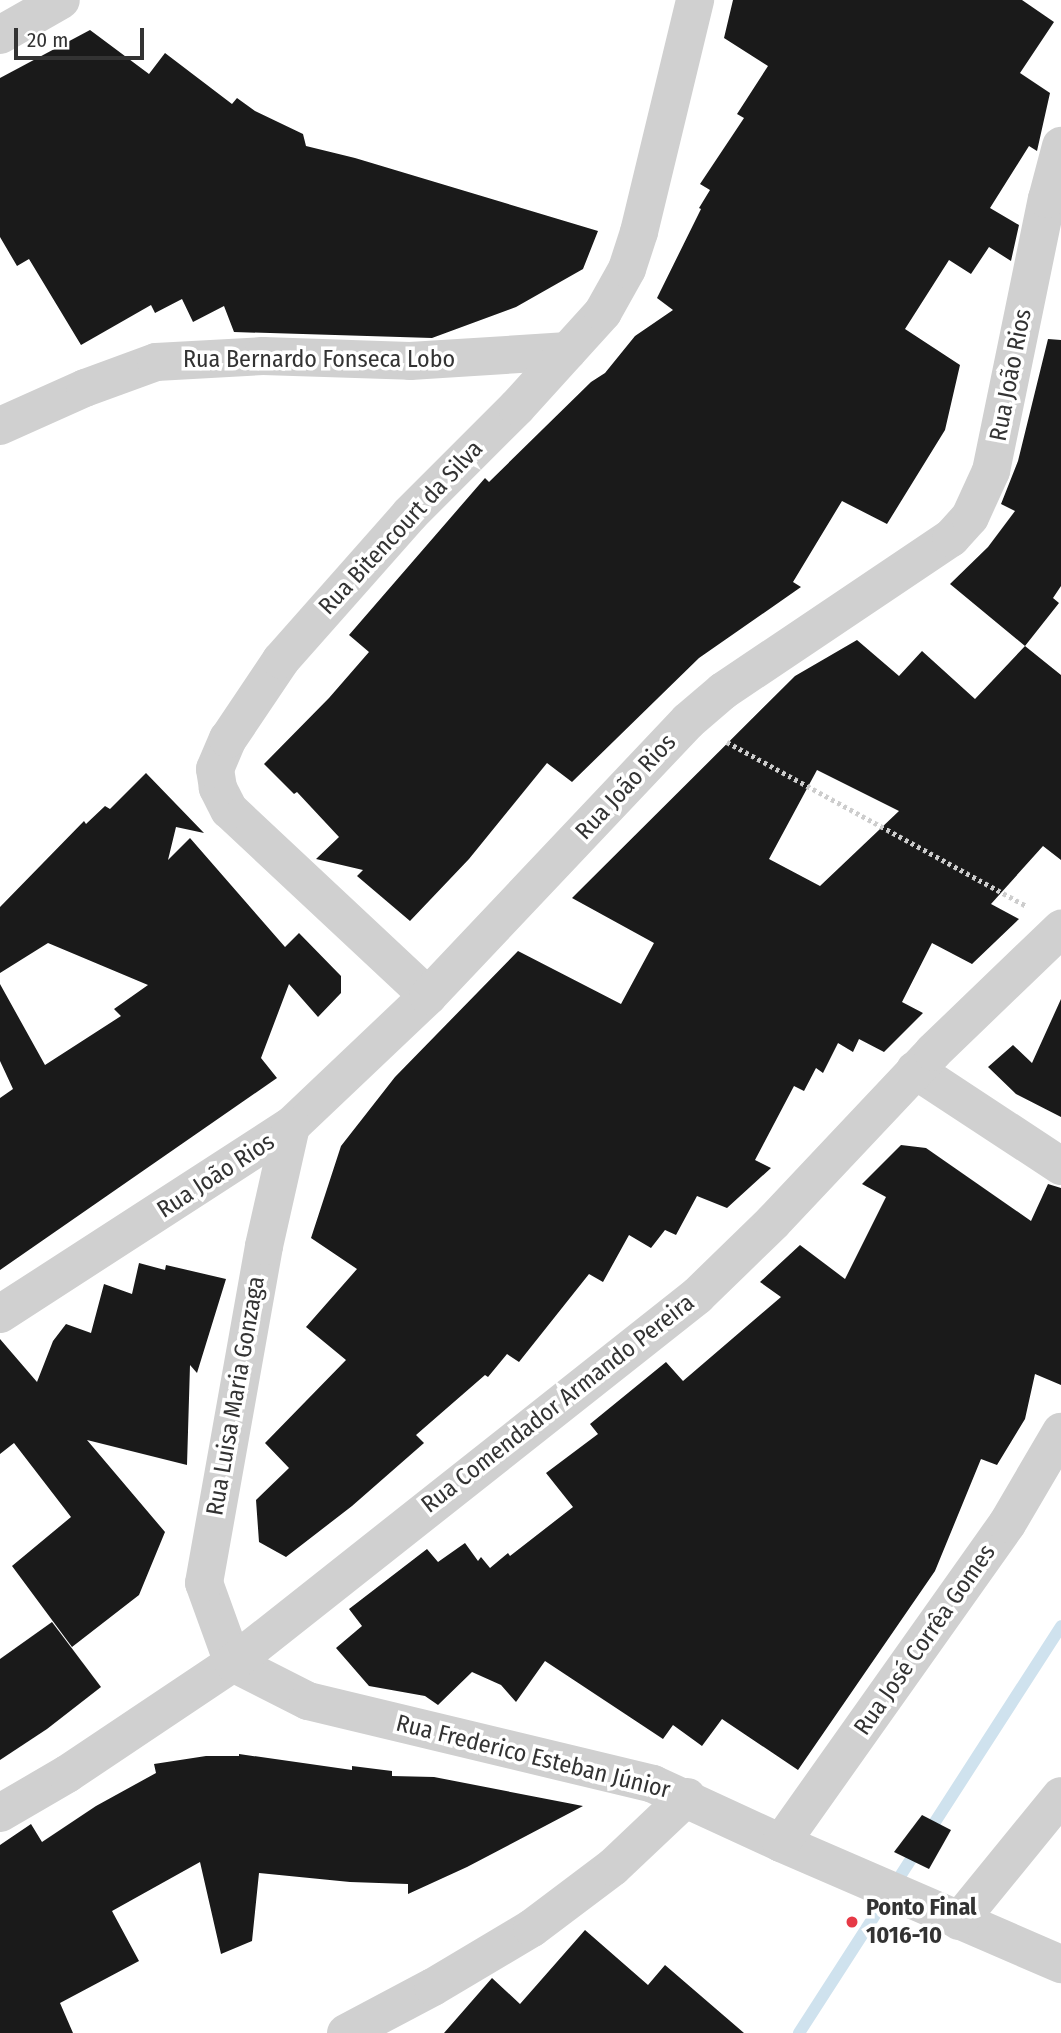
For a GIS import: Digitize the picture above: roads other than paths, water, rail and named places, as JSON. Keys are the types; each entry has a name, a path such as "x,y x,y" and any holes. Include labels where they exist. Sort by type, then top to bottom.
{"street":[{"path":"0,35 61,0"},
{"name":"Rua Bitencourt da Silva","path":"428,996 229,810 218,788 215,769 228,739 281,660 410,514 603,312 632,254 695,0"},
{"name":"Rua João Rios","path":"0,1314 292,1126 428,996 688,721 723,691 951,538 970,517 991,471 1047,199 1061,146"},
{"name":"Rua Bernardo Fonseca Lobo","path":"0,426 85,387 156,362 263,356 410,361 568,351"},
{"name":"Rua Comendador Armando Pereira","path":"0,1813 66,1774 233,1663 697,1296 773,1222 915,1070 1049,920"},
{"path":"915,1070 1061,1166"},
{"name":"Rua Luisa Maria Gonzaga","path":"233,1663 204,1583 261,1259 292,1126"},
{"name":"Rua José Corrêa Gomes","path":"781,1843 1007,1524 1061,1432"},
{"name":"Rua Frederico Esteban Júnior","path":"233,1663 309,1701 653,1784 687,1797 781,1843 1061,1964"},
{"path":"959,1920 1061,1796"},
{"path":"346,2033 433,1987 533,1928 613,1867 687,1797"}],"waterway":[{"path":"799,2033 1061,1626"}],"place":[{"name":"Ponto Final 1016-10","path":"852,1922"}]}
